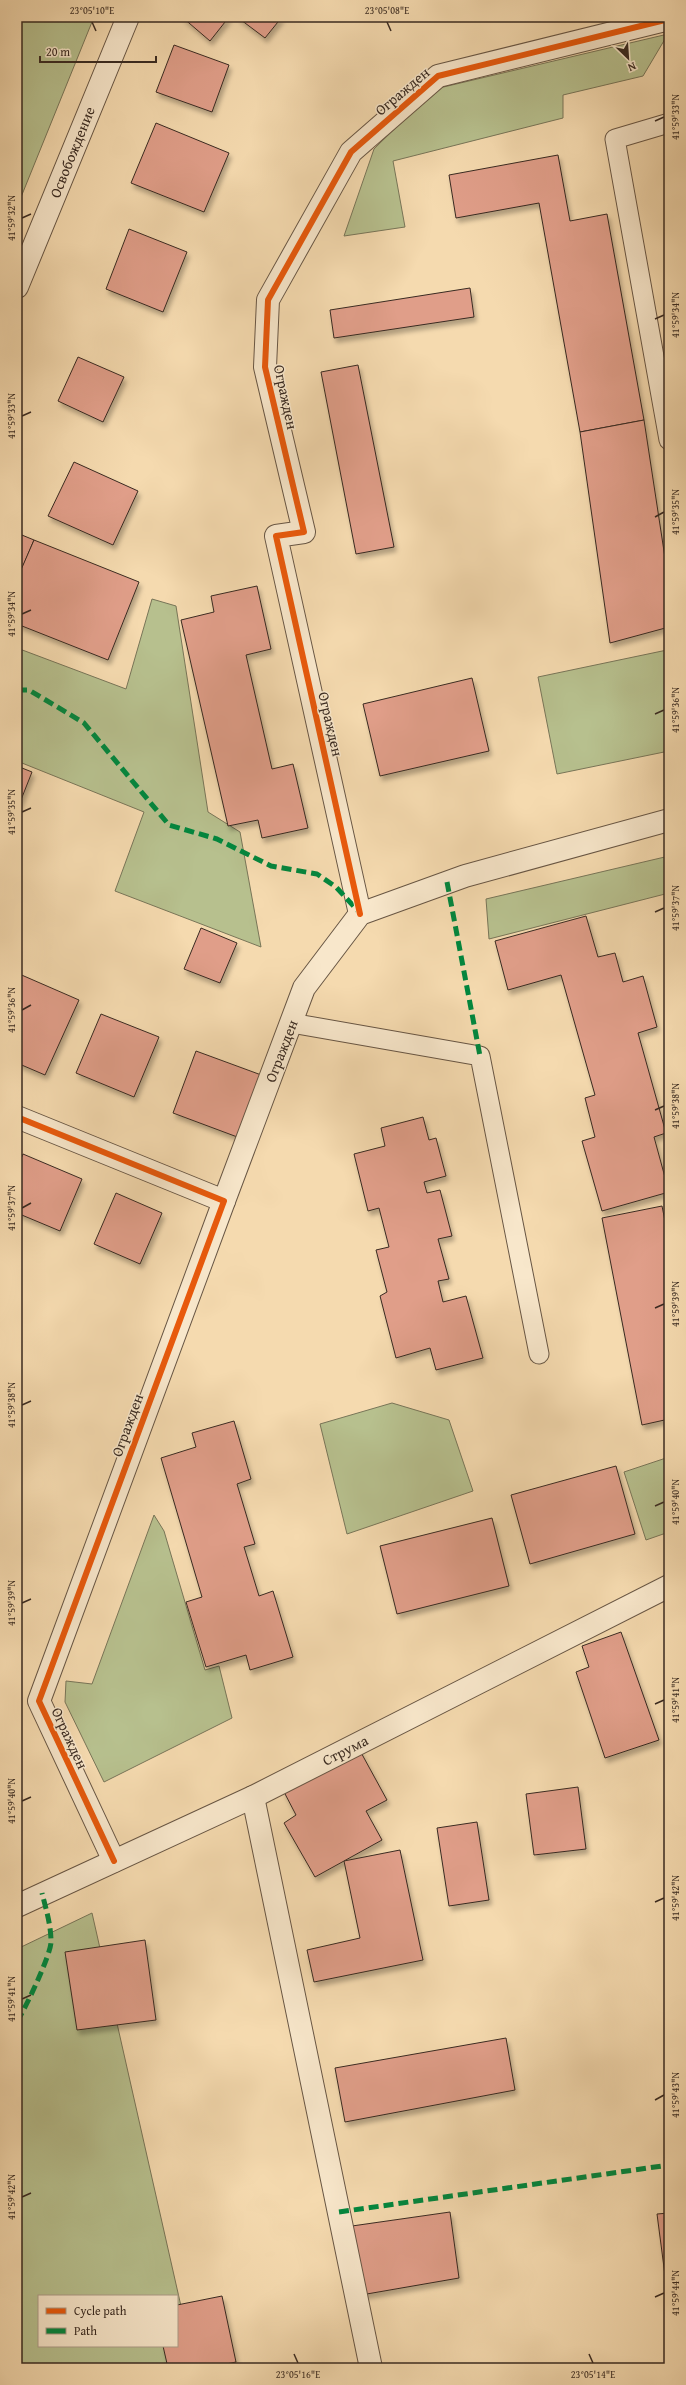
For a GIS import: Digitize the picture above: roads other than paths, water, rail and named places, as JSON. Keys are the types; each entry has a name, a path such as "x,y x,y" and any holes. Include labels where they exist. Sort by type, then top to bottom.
{"street":[{"name":"Освобождение","path":"17,287 128,17"},
{"name":"Огражден","path":"114,1861 38,1701 304,988 360,914 276,536 304,532 265,367 268,300 351,152 438,76 669,19"},
{"path":"360,914 465,876 669,820"},
{"path":"17,1117 224,1201"},
{"name":"Струма","path":"17,1906 252,1797 669,1586"},
{"path":"252,1797 371,2368"}],"lane":[{"path":"669,123 615,139 669,440"},
{"path":"291,1023 480,1056 539,1354"}]}
